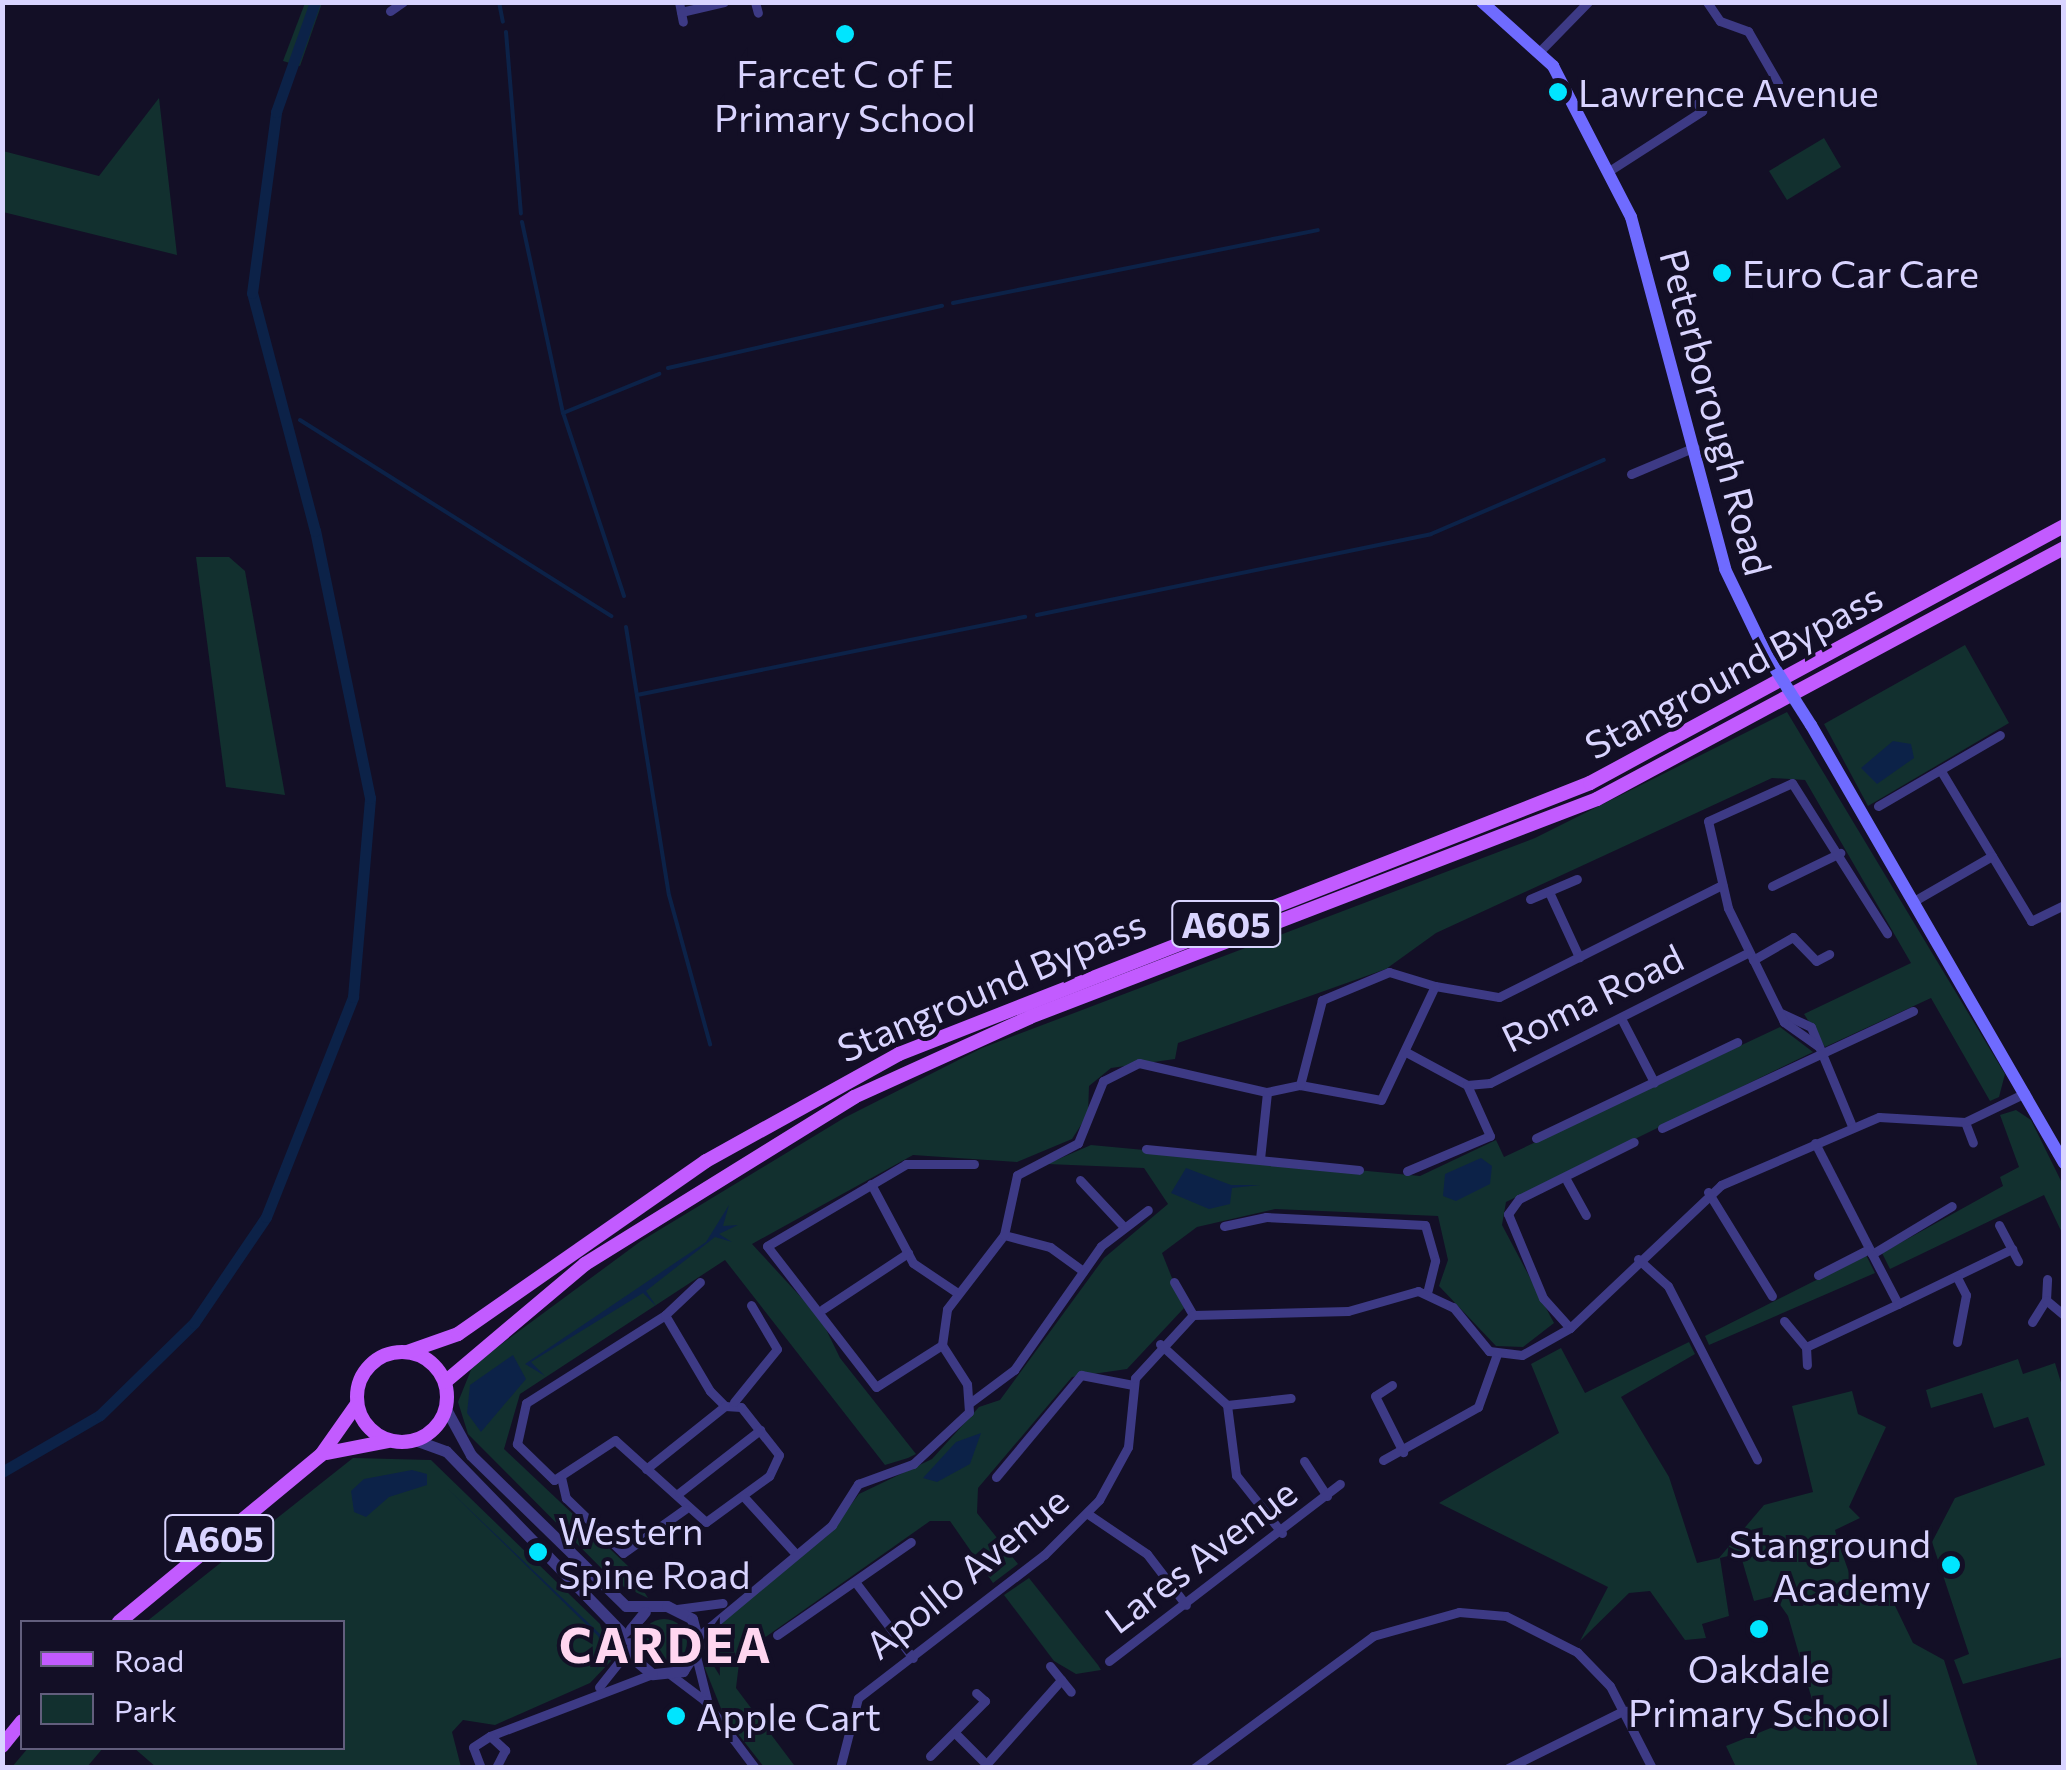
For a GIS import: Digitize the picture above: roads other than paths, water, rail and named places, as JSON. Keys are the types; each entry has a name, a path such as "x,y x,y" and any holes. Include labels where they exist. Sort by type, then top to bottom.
{"main road":[{"name":"Peterborough Road","path":"1482,2 1542,50 1609,171 1651,274 1726,569 1767,656 1811,724 2064,1163"},
{"name":"Stanground Bypass","path":"407,1352 458,1334 706,1161 898,1054 1590,782 2064,526"},
{"name":"Stanground Bypass","path":"445,1382 585,1264 854,1096 1030,1017 1597,799 2064,548"},
{"path":"407,1352 431,1362 445,1382 446,1409 415,1440 392,1441 369,1428 358,1404 370,1366 407,1352"},
{"name":"A605","path":"121,1620 322,1455 358,1404"},
{"name":"A605","path":"322,1455 392,1441"},
{"path":"2,1746 20,1724"}],"street":[{"path":"390,11 403,2"},
{"path":"681,12 724,2"},
{"path":"1542,50 1588,2"},
{"path":"1707,2 1720,21 1748,31 1778,83"},
{"path":"1609,171 1702,111 1696,102"},
{"path":"1632,474 1695,447"},
{"path":"1878,806 2000,734"},
{"path":"1941,771 2031,921 2064,904"},
{"path":"1852,1126 1819,1050 1780,1013 1751,956 1722,884 1708,821 1777,783 1802,790 1886,933"},
{"path":"1772,886 1840,853"},
{"path":"1914,901 1992,856"},
{"path":"1530,899 1577,880"},
{"path":"1300,1085 1322,1000 1390,972 1435,986 1499,997 1722,884"},
{"path":"1550,892 1579,957"},
{"name":"Roma Road","path":"1406,1052 1468,1085 1622,1022 1630,1009 1794,937 1816,961 1829,954"},
{"path":"971,1402 942,1346 956,1292 1004,1235 1017,1175 1078,1143 1103,1081 1139,1064 1267,1092 1300,1085 1381,1100 1435,986"},
{"path":"1662,1128 1734,1100 1819,1050 1912,1010"},
{"path":"1622,1022 1654,1082"},
{"path":"1536,1138 1737,1042"},
{"path":"1407,1170 1490,1136 1468,1085"},
{"path":"1260,1159 1267,1092"},
{"path":"1174,1282 1193,1315 1348,1311 1426,1293 1454,1307 1497,1354 1522,1354 1570,1328 1708,1192 1852,1126 1905,1115 1965,1122 2024,1093"},
{"path":"1965,1122 1973,1143"},
{"path":"1570,1328 1543,1298 1508,1214 1543,1185 1567,1181 1634,1142"},
{"path":"1815,1143 1898,1304"},
{"path":"1146,1149 1359,1170"},
{"path":"823,1309 807,1304 767,1246 892,1172 924,1161 974,1164"},
{"path":"1080,1180 1123,1226"},
{"path":"1567,1181 1586,1215"},
{"path":"870,1184 908,1253 926,1277 956,1292"},
{"path":"1708,1192 1728,1232 1772,1296"},
{"path":"1818,1275 1870,1252 1952,1206"},
{"path":"714,1711 696,1656 699,1636 735,1599 832,1525 858,1484 927,1454 971,1402 1014,1370 1082,1271 1123,1226 1148,1210"},
{"path":"1224,1226 1425,1224 1435,1261 1426,1293"},
{"path":"1999,1225 2018,1261"},
{"path":"1004,1235 1050,1247 1082,1271"},
{"path":"1806,1347 2012,1249"},
{"path":"823,1309 908,1253"},
{"path":"1638,1259 1668,1286 1757,1459"},
{"path":"1957,1342 1966,1295 1958,1278"},
{"path":"2032,1322 2046,1300 2047,1280"},
{"path":"665,1315 729,1404 760,1430 778,1466 744,1497 706,1522 685,1510 679,1494 615,1440 560,1477 546,1477 521,1453 526,1403 665,1315 700,1282"},
{"path":"2046,1300 2064,1315"},
{"path":"646,1468 729,1404 777,1349 751,1305"},
{"path":"823,1309 827,1328 876,1388 942,1346"},
{"name":"Apollo Avenue","path":"840,1768 858,1698 913,1658 1088,1514 1123,1462 1133,1384 1160,1344 1193,1315"},
{"path":"1784,1321 1806,1347 1807,1365"},
{"path":"1160,1344 1227,1405 1236,1475 1282,1533"},
{"path":"1383,1460 1478,1407 1497,1354"},
{"path":"996,1477 1032,1440 1081,1374 1133,1384"},
{"path":"1392,1385 1374,1396 1403,1452"},
{"path":"1227,1405 1291,1398"},
{"path":"446,1409 471,1455 618,1598 646,1612 735,1599"},
{"path":"679,1494 760,1430"},
{"path":"415,1440 446,1451 630,1644 652,1674"},
{"path":"1032,1440 1040,1449"},
{"name":"Lares Avenue","path":"1304,1461 1327,1496"},
{"path":"560,1477 566,1498 624,1553 685,1510"},
{"name":"Lares Avenue","path":"1109,1661 1282,1533 1340,1484"},
{"path":"744,1497 794,1552"},
{"path":"1088,1514 1147,1554 1186,1605"},
{"path":"777,1635 896,1559 910,1542"},
{"path":"856,1583 913,1658"},
{"path":"678,1608 699,1636"},
{"path":"584,1696 609,1680 646,1612"},
{"path":"1194,1768 1373,1636 1433,1613 1506,1616 1545,1631 1591,1664 1625,1710 1652,1768"},
{"path":"801,1621 809,1633"},
{"path":"671,1676 696,1656"},
{"path":"1050,1666 1072,1692"},
{"path":"481,1768 470,1762 476,1742 584,1696 652,1674 671,1676 714,1711 756,1768"},
{"path":"955,1732 985,1766 1061,1680"},
{"path":"930,1756 985,1701 976,1692"},
{"path":"1508,1768 1625,1710"},
{"path":"496,1768 505,1750 530,1720"},
{"path":"490,1736 505,1750"}],"water":[{"path":"1893,741 1911,744 1914,758 1877,784 1861,768"},
{"path":"1481,1158 1492,1166 1490,1184 1456,1201 1443,1196 1445,1174"},
{"path":"1186,1168 1231,1185 1260,1185 1232,1188 1230,1204 1209,1209 1171,1193"},
{"path":"729,1205 723,1226 738,1225 719,1234 732,1242 715,1237 646,1291 656,1306 643,1293 531,1362 545,1376 525,1364 706,1242"},
{"path":"513,1355 526,1379 481,1432 467,1413 470,1385"},
{"path":"981,1433 970,1464 937,1482 923,1478 956,1442"},
{"path":"412,1470 427,1474 427,1485 389,1497 366,1517 354,1512 351,1491 364,1479"},
{"path":"447,1488 600,1634 607,1656 595,1672 605,1655 598,1636"}],"waterway":[{"path":"2,1472 100,1415 194,1323 266,1217 353,997 370,798 315,531 252,293 276,112 315,2"},
{"path":"499,2 503,22"},
{"path":"506,32 521,213"},
{"path":"522,222 563,413"},
{"path":"953,303 1318,230"},
{"path":"668,368 942,306"},
{"path":"624,596 563,413 659,374"},
{"path":"300,420 611,616"},
{"path":"1037,615 1431,534 1604,460"},
{"path":"637,695 1025,617"},
{"path":"626,627 669,895 710,1044"}],"place":[{"name":"Farcet C of E Primary School","path":"845,34"},
{"name":"Lawrence Avenue","path":"1558,92"},
{"name":"Euro Car Care","path":"1722,273"},
{"name":"Western Spine Road","path":"538,1552"},
{"name":"Stanground Academy","path":"1951,1565"},
{"name":"Oakdale Primary School","path":"1759,1629"},
{"name":"Apple Cart","path":"676,1716"}],"district":[{"name":"CARDEA","path":"666,1644"}]}
